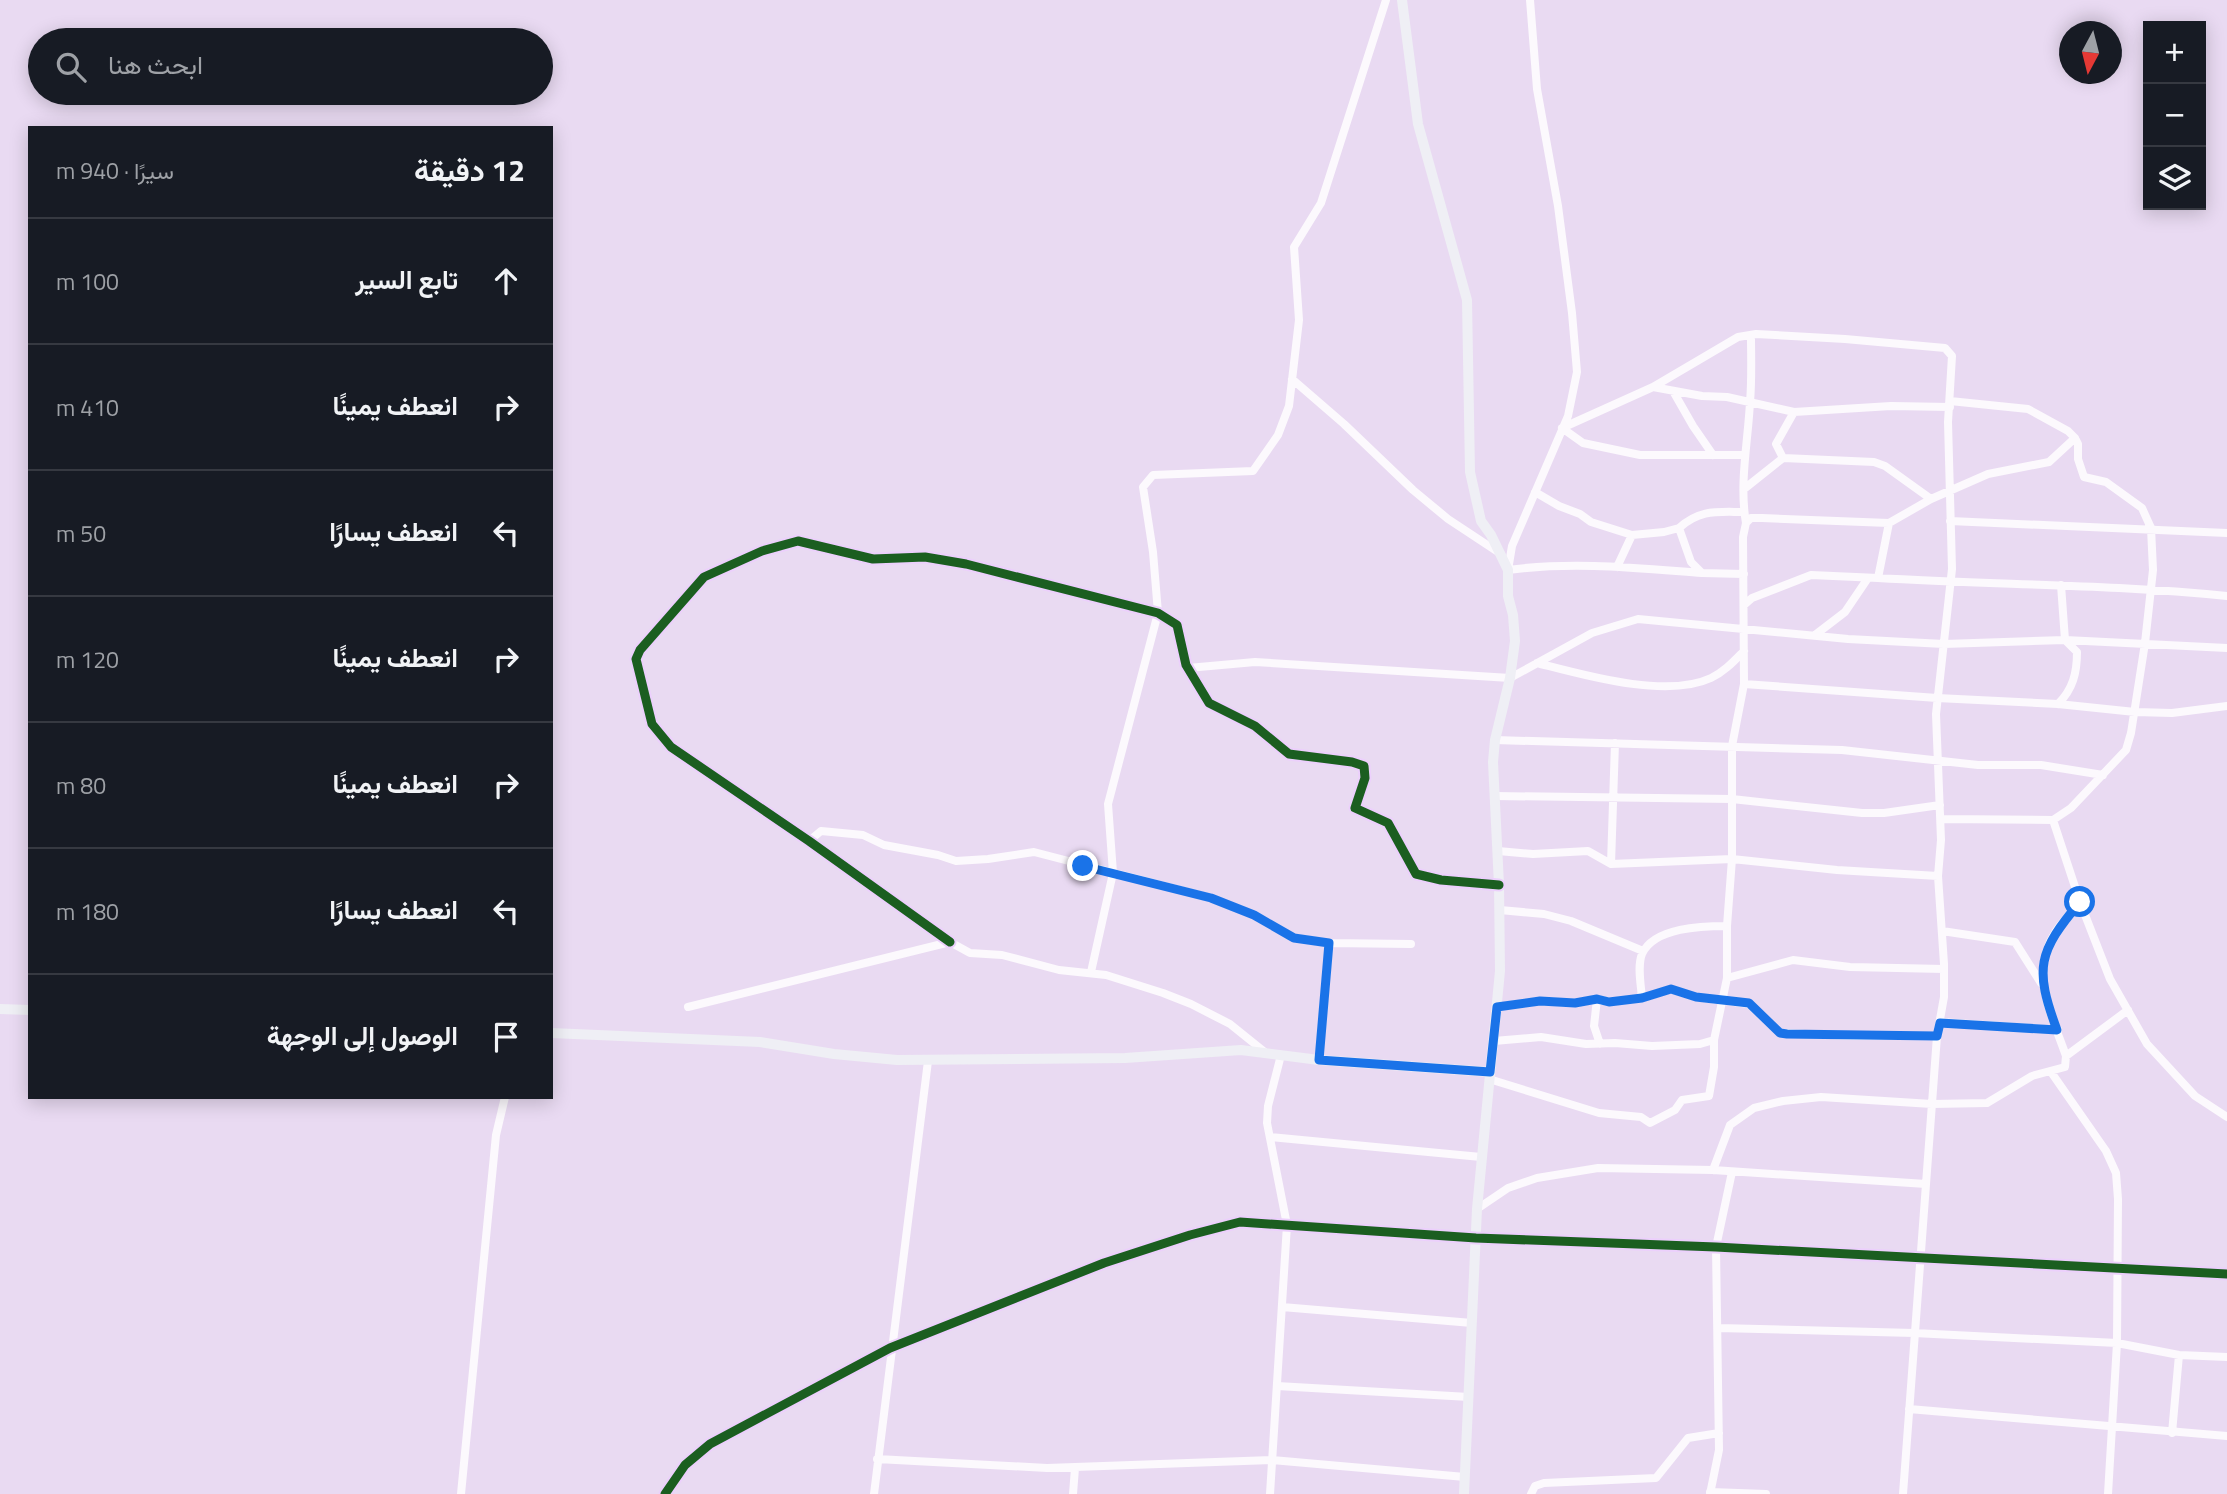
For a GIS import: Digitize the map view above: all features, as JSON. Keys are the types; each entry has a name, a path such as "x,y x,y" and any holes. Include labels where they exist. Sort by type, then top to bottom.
{"main road":[{"path":"1402,0 1418,124 1467,300 1469,472 1481,521 1508,570 1508,596 1515,641 1510,678 1495,740 1494,796 1498,851 1500,971 1477,1209 1464,1494"},
{"path":"0,1010 28,1010"},
{"path":"553,1032 760,1042 834,1054 928,1061 1125,1058 1241,1050 1490,1076"}],"street":[{"path":"1091,972 1113,873 1108,804 1158,613 1153,552 1143,487 1153,475 1253,471 1278,435 1289,406 1299,320 1294,247 1321,203 1386,0"},
{"path":"1530,0 1538,89 1558,206 1577,372 1573,397 1512,546 1508,570 1543,565 1744,574"},
{"path":"1562,428 1653,387 1738,337 1751,335 1844,339 1945,348 1952,356 1948,491 1953,557 1936,714 1941,819 1941,859 1938,876 1944,997 1937,1036 1903,1494"},
{"path":"1490,1076 1600,1113 1641,1117 1650,1123 1675,1110 1682,1100 1709,1096 1714,1068 1714,1040 1727,978 1727,926 1732,859 1732,746 1744,684 1743,537 1746,523 1744,489 1751,335"},
{"path":"1292,379 1413,490 1456,525 1502,555"},
{"path":"1653,387 1727,397 1794,412 1891,405 1950,404 2028,408 2068,431 2075,438 2084,477 2106,482 2142,508 2151,528 2153,570 2146,643 2126,750 2071,808 2053,820 1941,819"},
{"path":"1674,391 1713,455"},
{"path":"1783,458 1776,444 1794,412"},
{"path":"1562,428 1583,443 1640,455 1745,455"},
{"path":"1746,523 1751,518 1889,523 1931,499 1988,474 2049,462 2075,438"},
{"path":"1744,489 1783,458 1874,462 1885,466 1931,499"},
{"path":"1535,492 1591,522 1632,535 1679,528 1691,517 1708,512 1744,512"},
{"path":"1950,521 2227,533"},
{"path":"1815,635 1845,612 1873,578 1889,523"},
{"path":"1679,528 1691,562 1702,573"},
{"path":"1617,567 1632,535"},
{"path":"1266,1053 1230,1024 1191,1004 1127,981 1091,972 1059,970 1002,955 970,953 950,942 671,747 652,724 636,659 640,650 704,577 762,551 798,541 873,559 925,557 966,564 1158,613 1177,625 1188,668 1209,703 1255,726 1289,754 1364,766 1365,778 1355,808 1388,822 1416,874 1441,880 1499,885"},
{"path":"1744,605 1752,598 1811,575 2151,588 2227,596"},
{"path":"2058,704 2069,693 2077,669 2077,652 2065,640 2061,585"},
{"path":"1188,668 1255,662 1510,678 1592,633 1638,619 1944,644 2065,640 2227,648"},
{"path":"1537,663 1608,680 1680,686 1709,679 1720,673 1744,651"},
{"path":"1744,684 2058,704 2135,712 2172,713 2227,706"},
{"path":"1495,740 1842,750 1979,765 2020,764 2103,775"},
{"path":"1611,864 1615,743"},
{"path":"1494,796 1732,799 1862,813 1884,813 1940,805"},
{"path":"2053,820 2080,902 2110,978 2147,1044 2195,1097 2227,1117"},
{"path":"809,841 821,831 863,835 884,845 956,861 1034,852 1211,898 1254,915 1294,938 1329,943 1411,944"},
{"path":"1498,851 1533,854 1588,851 1611,864 1732,859 1837,870 1938,876"},
{"path":"2043,986 2044,960 2049,944 2080,902"},
{"path":"1500,910 1544,914 1571,921 1643,951"},
{"path":"1642,998 1640,962 1643,951 1668,933 1727,926"},
{"path":"1713,1170 1730,1125 1754,1108 1783,1101 1821,1097 1932,1104 1987,1103 2032,1076 2065,1067 2066,1056 2043,986 2015,942 1942,931"},
{"path":"688,1007 950,942"},
{"path":"1319,1060 1329,943"},
{"path":"1727,978 1793,960 1850,967 1944,969"},
{"path":"1497,1007 1540,1001 1575,1003 1597,999 1609,1002 1642,998 1671,989 1696,997 1749,1003 1780,1033 1937,1036"},
{"path":"1597,999 1594,1026 1600,1044"},
{"path":"2066,1056 2128,1010"},
{"path":"1940,1023 2057,1030"},
{"path":"1494,1041 1541,1037 1600,1044 1651,1046 1700,1044 1714,1040"},
{"path":"1270,1494 1287,1225 1267,1123 1268,1105 1281,1055"},
{"path":"873,1494 928,1061"},
{"path":"2051,1072 2106,1151 2116,1173 2117,1343 2108,1494"},
{"path":"461,1494 496,1135 505,1099"},
{"path":"1270,1137 1481,1157"},
{"path":"1477,1209 1508,1188 1562,1173 1598,1168 1713,1170 1926,1184"},
{"path":"1732,1171 1717,1247 1719,1433 1717,1465 1710,1493 1766,1494"},
{"path":"665,1494 685,1465 710,1444 890,1348 1104,1263 1240,1222 1476,1238 1717,1247 2227,1274"},
{"path":"1282,1307 1472,1323"},
{"path":"1718,1328 1914,1332 2117,1343 2179,1355 2227,1357"},
{"path":"2172,1433 2179,1355"},
{"path":"1277,1385 1469,1397"},
{"path":"1909,1409 2227,1436"},
{"path":"1531,1494 1535,1486 1544,1483 1656,1478 1688,1438 1719,1433"},
{"path":"877,1459 1047,1468 1272,1460 1465,1477"},
{"path":"1073,1494 1075,1468"}],"cycle path":[{"path":"950,942 671,747 652,724 636,659 640,650 704,577 762,551 798,541 873,559 925,557 966,564 1158,613 1177,625 1186,665 1209,703 1255,726 1289,754 1364,766 1365,778 1355,808 1388,823 1416,874 1441,880 1499,885"},
{"path":"665,1494 685,1465 710,1444 890,1348 1104,1263 1240,1222 1476,1238 1716,1247 2227,1274"}],"route":[{"path":"1083,866 1211,898 1236,906 1294,938 1329,943 1319,1060 1490,1072 1497,1007 1540,1001 1575,1003 1597,999 1609,1002 1642,998 1671,989 1696,997 1749,1003 1780,1033 1787,1034 1937,1036 1940,1023 2057,1030 2045,998 2042,975 2044,960 2056,931 2080,902"}]}
